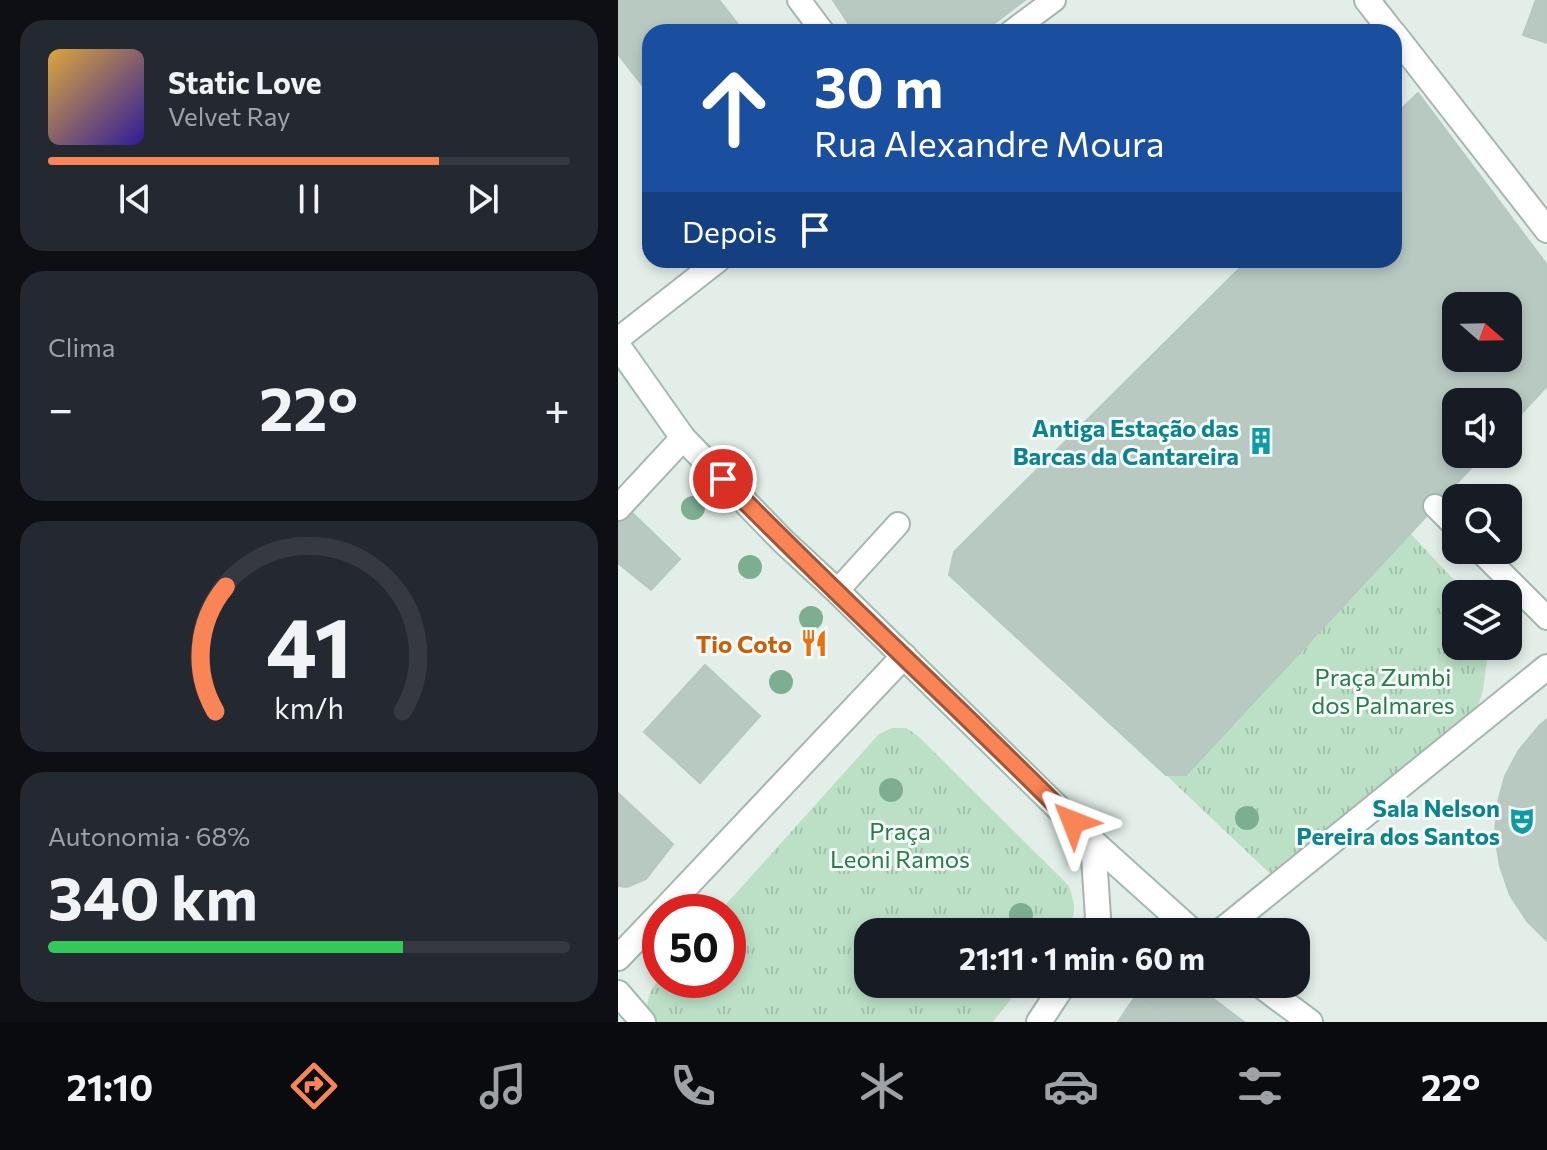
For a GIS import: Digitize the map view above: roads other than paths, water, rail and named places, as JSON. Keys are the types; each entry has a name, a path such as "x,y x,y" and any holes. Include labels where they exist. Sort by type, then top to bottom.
{"street":[{"path":"1367,0 1386,24"},
{"path":"1402,45 1547,230"},
{"path":"618,346 683,438 783,541 1093,842 1177,918"},
{"path":"618,508 683,438"},
{"path":"679,894 904,656"},
{"path":"1237,918 1547,667"},
{"path":"1093,842 1098,918"},
{"path":"618,958 642,933"},
{"path":"618,993 643,1022"},
{"path":"1039,1022 1055,998"},
{"path":"1278,998 1310,1022"}],"lane":[{"path":"799,0 817,24"},
{"path":"1022,24 1054,0"},
{"path":"618,339 709,268"},
{"path":"1435,506 1442,513"},
{"path":"837,591 898,524"},
{"path":"1493,564 1547,618"}],"place":[{"name":"Antiga Estação das Barcas da Cantareira","path":"1261,441"},
{"name":"Tio Coto","path":"814,643"},
{"name":"Sala Nelson Pereira dos Santos","path":"1522,821"}],"park label":[{"name":"Praça Zumbi dos Palmares","path":"1383,690"},
{"name":"Praça Leoni Ramos","path":"900,844"}]}
